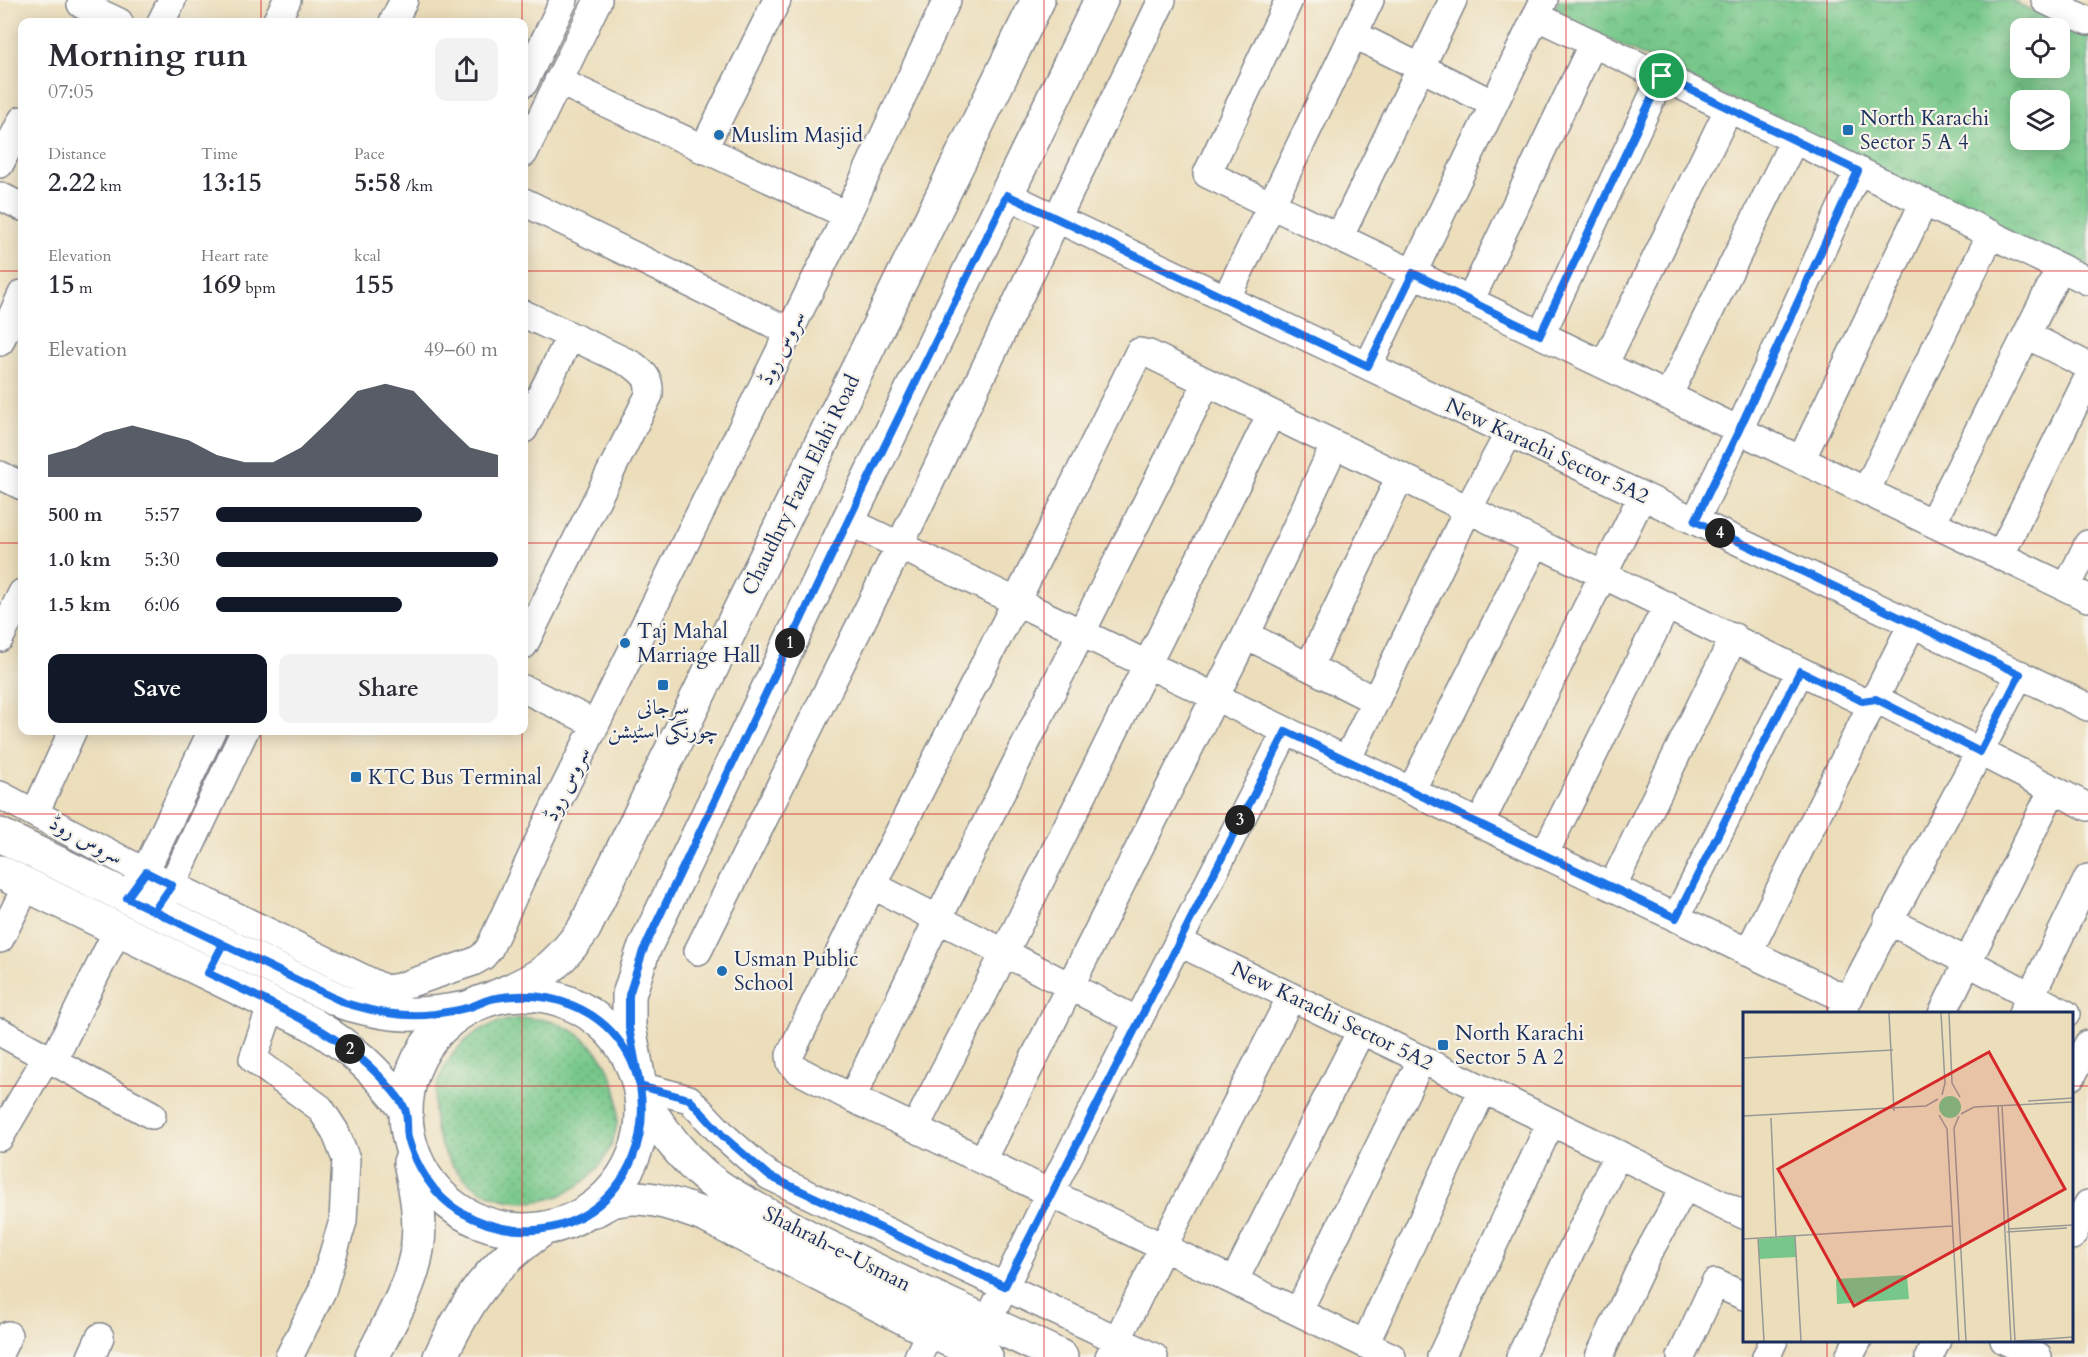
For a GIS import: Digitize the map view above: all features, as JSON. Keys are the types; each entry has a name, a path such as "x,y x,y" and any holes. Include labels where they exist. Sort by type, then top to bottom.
{"main road":[{"name":"Chaudhry Fazal Elahi Road","path":"480,1003 544,974 566,954 584,929 1038,0"},
{"path":"14,879 272,1004 341,1042 368,1063 407,1123 418,1165 435,1190 457,1210 483,1224 513,1230 542,1230 584,1215 610,1194 630,1167 641,1135 641,1094 629,1028 629,995 643,951 848,521 1101,0"},
{"path":"0,835 151,898 223,944 345,1003 403,1016 433,1014 525,994 556,998 585,1011 610,1031 629,1057 641,1094"},
{"path":"208,973 223,944"},
{"path":"372,1357 408,1280 417,1250 419,1218 410,1162 407,1123 410,1078 423,1050 442,1026 480,1003"},
{"name":"Shahrah-e-Usman","path":"641,1094 661,1129 711,1181 742,1201 814,1240 986,1357"},
{"name":"Shahrah-e-Usman","path":"584,1215 616,1200 644,1199 677,1205 706,1216 950,1332 1061,1357"},
{"path":"440,1357 465,1308 480,1286 501,1262 542,1230"}],"street":[{"path":"163,18 172,0"},
{"path":"278,18 286,0"},
{"path":"395,18 404,0"},
{"path":"528,75 564,0"},
{"path":"528,145 598,0"},
{"path":"703,150 777,0"},
{"name":"سروس روڈ","path":"151,898 385,989 399,987 482,957 489,949 596,724 847,215 947,0"},
{"path":"698,951 899,547 1162,0"},
{"path":"1288,0 1207,174 2077,593 2088,544"},
{"path":"1226,299 1370,0"},
{"path":"1339,238 1453,0"},
{"path":"2045,0 2088,21"},
{"path":"1368,366 1540,8 1593,43 2088,281"},
{"path":"79,9 107,18"},
{"path":"1353,34 1494,104"},
{"path":"1470,301 1593,43"},
{"path":"1540,335 1662,76"},
{"path":"558,81 847,215"},
{"path":"1604,365 1729,108"},
{"path":"0,164 18,128"},
{"path":"1668,396 1794,140"},
{"path":"1695,521 1858,171"},
{"name":"New Karachi Sector 5A2","path":"1007,195 2088,707"},
{"path":"0,196 18,205"},
{"path":"1801,460 1924,202"},
{"path":"528,204 790,332"},
{"path":"1866,491 1990,234"},
{"path":"1932,523 2060,268"},
{"path":"0,342 18,303"},
{"path":"528,316 633,365 650,382 649,395 528,637"},
{"path":"2027,335 2088,366"},
{"path":"528,421 570,337"},
{"path":"1392,1357 852,1098 796,1069 790,1063 790,1055 872,885 1016,602 1139,352 1149,354 1862,701 1876,699 2088,807"},
{"path":"2000,556 2088,378"},
{"path":"852,1098 938,919 1207,382"},
{"path":"915,1128 1005,952 1271,414"},
{"path":"1347,760 1468,509 1509,433"},
{"path":"983,1160 1246,635 1334,446"},
{"path":"0,475 18,484"},
{"path":"1309,667 1400,477"},
{"path":"1480,824 1642,496"},
{"path":"848,521 1748,953 1845,1007 1888,920 2020,674"},
{"path":"1411,791 1536,543"},
{"path":"0,638 18,601"},
{"path":"1544,855 1667,605"},
{"path":"1748,953 1912,624"},
{"path":"1246,635 1376,701"},
{"path":"1612,887 1734,637"},
{"path":"1676,918 1800,671"},
{"path":"528,691 596,724"},
{"path":"950,1332 1005,1286 1050,1193 1286,731"},
{"path":"35,813 71,735"},
{"path":"151,898 146,872 210,735"},
{"path":"151,898 241,735"},
{"path":"1943,1012 2053,789"},
{"name":"سروس روڈ","path":"0,795 146,872"},
{"path":"2026,1004 2088,878"},
{"path":"0,939 14,879"},
{"path":"872,885 1138,1022"},
{"path":"1888,920 1969,962 2026,1004 2058,1012"},
{"path":"0,1137 49,1059 118,929"},
{"name":"New Karachi Sector 5A2","path":"1178,942 1685,1186 1743,1211"},
{"path":"1113,1348 1291,996"},
{"path":"272,1004 253,1059 320,1108 335,1131 346,1159 343,1221 322,1291 289,1357"},
{"path":"2073,1017 2088,1025"},
{"path":"1234,1281 1361,1030"},
{"path":"0,1032 152,1115"},
{"path":"2073,1074 2088,1044"},
{"path":"1298,1312 1422,1059"},
{"path":"1365,1344 1484,1089"},
{"path":"641,1094 689,1099 724,1137 769,1176 1005,1286 1113,1348 1154,1357"},
{"path":"1442,1357 1551,1122"},
{"path":"1520,1357 1618,1154"},
{"path":"1599,1357 1646,1257 1685,1186"},
{"path":"2073,1234 2088,1204"},
{"path":"1681,1357 1715,1283 1743,1296"},
{"path":"1766,1357 1774,1342"},
{"path":"1849,1357 1857,1342"},
{"path":"1929,1357 1936,1342"}],"green space":[{"path":"1559,0 2010,0 2049,18 2010,18 2010,78 2070,78 2070,28 2088,36 2088,273 1553,12"},
{"path":"526,1018 561,1025 591,1045 611,1075 618,1110 611,1145 591,1175 561,1195 526,1202 491,1195 461,1175 441,1145 434,1110 441,1075 461,1045 491,1025"}],"place":[{"name":"North Karachi Sector 5 A 4","path":"1848,130"},
{"name":"Muslim Masjid","path":"719,135"},
{"name":"Taj Mahal Marriage Hall","path":"625,643"},
{"name":"سرجانی چورنگی اسٹیشن","path":"663,685"},
{"name":"KTC Bus Terminal","path":"356,777"},
{"name":"Usman Public School","path":"722,971"},
{"name":"North Karachi Sector 5 A 2","path":"1443,1045"}],"route":[{"path":"1662,76 1540,335 1413,273 1368,366 1007,195 848,521 643,951 629,995 629,1028 640,1086 629,1057 610,1031 585,1011 556,998 525,994 493,998 467,1008 433,1014 403,1016 377,1012 345,1003 154,911 172,885 146,872 127,898 154,911 223,944 208,973 312,1024 341,1042 368,1063 405,1108 408,1137 418,1165 435,1190 457,1210 483,1224 513,1230 542,1230 584,1215 610,1194 630,1167 641,1135 643,1101 640,1086 689,1099 724,1137 769,1176 1005,1286 1050,1193 1286,731 1676,918 1800,671 1862,701 1876,699 1980,752 2020,674 1695,521 1858,171 1662,76"}]}
